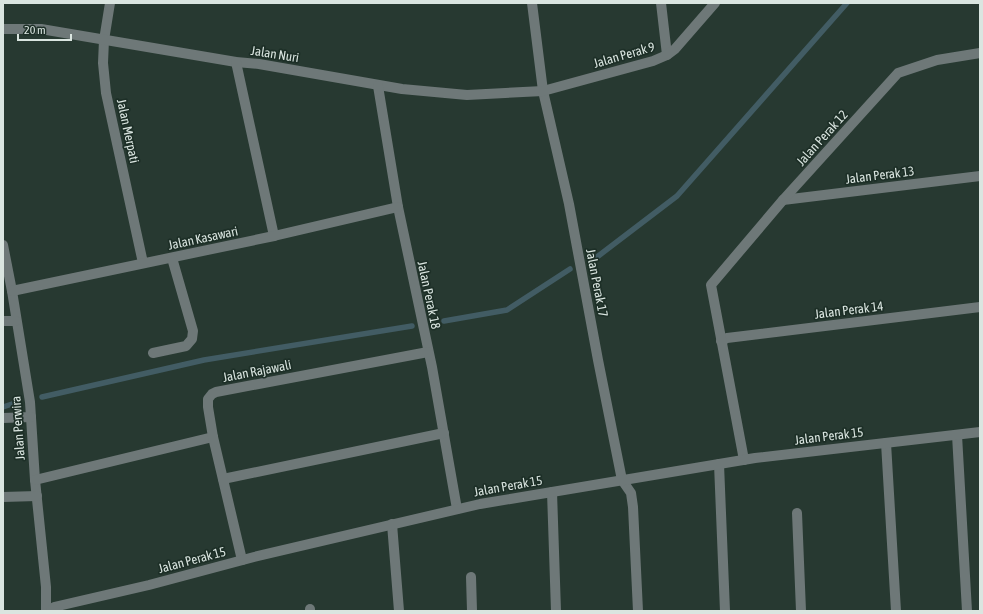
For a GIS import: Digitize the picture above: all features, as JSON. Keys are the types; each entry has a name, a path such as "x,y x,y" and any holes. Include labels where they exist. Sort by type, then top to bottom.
{"street":[{"name":"Jalan Merpati","path":"110,3 104,40 103,63 106,93 143,263"},
{"name":"Jalan Perak 17","path":"532,3 543,90 569,204 622,480 631,493 638,611"},
{"path":"661,3 667,55"},
{"name":"Jalan Perak 9","path":"543,90 636,66 667,55 715,3"},
{"name":"Jalan Nuri","path":"3,29 40,29 236,62 259,64 402,89 467,95 543,90"},
{"name":"Jalan Perak 12","path":"722,341 711,285 783,200 898,73 937,60 980,53"},
{"path":"236,62 274,236"},
{"name":"Jalan Perak 18","path":"378,86 398,207 444,433 457,509"},
{"name":"Jalan Perak 13","path":"783,200 980,176"},
{"name":"Jalan Kasawari","path":"12,291 274,236 398,207"},
{"name":"Jalan Perwira","path":"3,245 30,402 35,480 46,587 46,611"},
{"path":"153,353 186,346 192,339 193,331 172,258"},
{"name":"Jalan Perak 14","path":"722,341 728,338 980,307"},
{"path":"3,321 16,321"},
{"path":"722,341 744,460"},
{"name":"Jalan Rajawali","path":"242,560 213,437 208,406 208,399 212,394 428,352"},
{"path":"3,418 31,418"},
{"name":"Jalan Perak 15","path":"51,611 54,607 149,585 242,560 480,504 744,460 980,432"},
{"path":"223,479 444,433"},
{"path":"957,435 967,611"},
{"path":"35,480 213,437"},
{"path":"886,443 896,611"},
{"path":"719,464 725,611"},
{"path":"552,492 556,611"},
{"path":"3,497 37,496"},
{"path":"797,513 801,611"},
{"path":"392,524 399,611"},
{"path":"471,577 472,611"}],"waterway":[{"path":"597,257 677,196 847,3"},
{"path":"444,321 507,310 570,269"},
{"path":"42,397 204,360 412,326"},
{"path":"3,407 18,402"}]}
